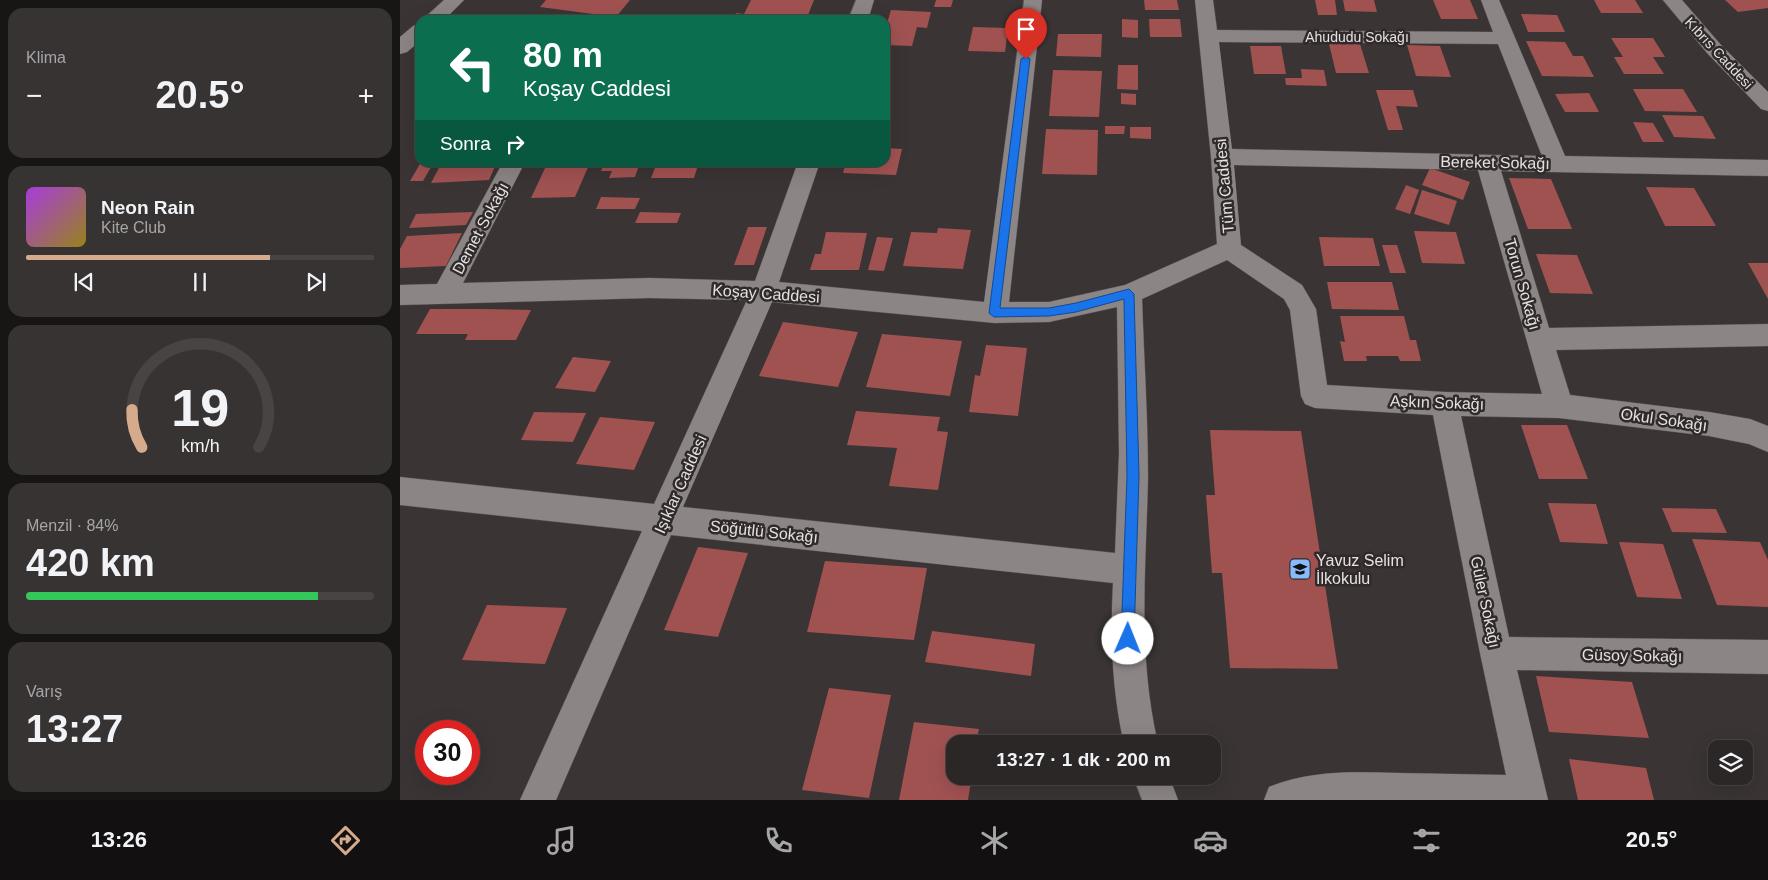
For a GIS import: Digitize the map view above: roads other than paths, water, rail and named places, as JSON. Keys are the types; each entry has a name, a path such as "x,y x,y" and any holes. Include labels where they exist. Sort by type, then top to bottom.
{"street":[{"path":"438,15 455,0"},
{"path":"860,15 865,0"},
{"path":"994,313 1033,0"},
{"name":"Tüm Caddesi","path":"1204,0 1222,157 1229,249 1293,292 1303,310 1315,396"},
{"path":"1490,0 1557,164"},
{"name":"Kıbrıs Caddesi","path":"1672,0 1714,49 1768,104"},
{"path":"400,48 415,34"},
{"name":"Ahududu Sokağı","path":"1209,36 1506,38"},
{"name":"Bereket Sokağı","path":"1222,157 1768,168"},
{"name":"Torun Sokağı","path":"1487,162 1559,406"},
{"name":"Demet Sokağı","path":"445,293 511,167"},
{"name":"Işıklar Caddesi","path":"538,800 664,520 764,291 807,167"},
{"name":"Koşay Caddesi","path":"407,295 649,288 764,291 994,313 1049,312 1076,308 1129,294 1169,278 1229,249"},
{"path":"1129,294 1133,476 1127,656 1135,724 1138,735"},
{"path":"400,317 407,295"},
{"path":"1539,339 1768,335"},
{"name":"Aşkın Sokağı","path":"1315,396 1445,404 1559,406"},
{"name":"Güler Sokağı","path":"1445,404 1496,653 1529,796"},
{"name":"Okul Sokağı","path":"1559,406 1709,424 1750,432 1768,439"},
{"name":"Söğütlü Sokağı","path":"400,491 1129,570"},
{"name":"Güsoy Sokağı","path":"1496,653 1768,657"},
{"path":"1154,785 1160,800"},
{"path":"1282,800 1298,795 1335,790 1529,796"}],"place":[{"name":"Yavuz Selim İlkokulu","path":"1300,569"}]}
